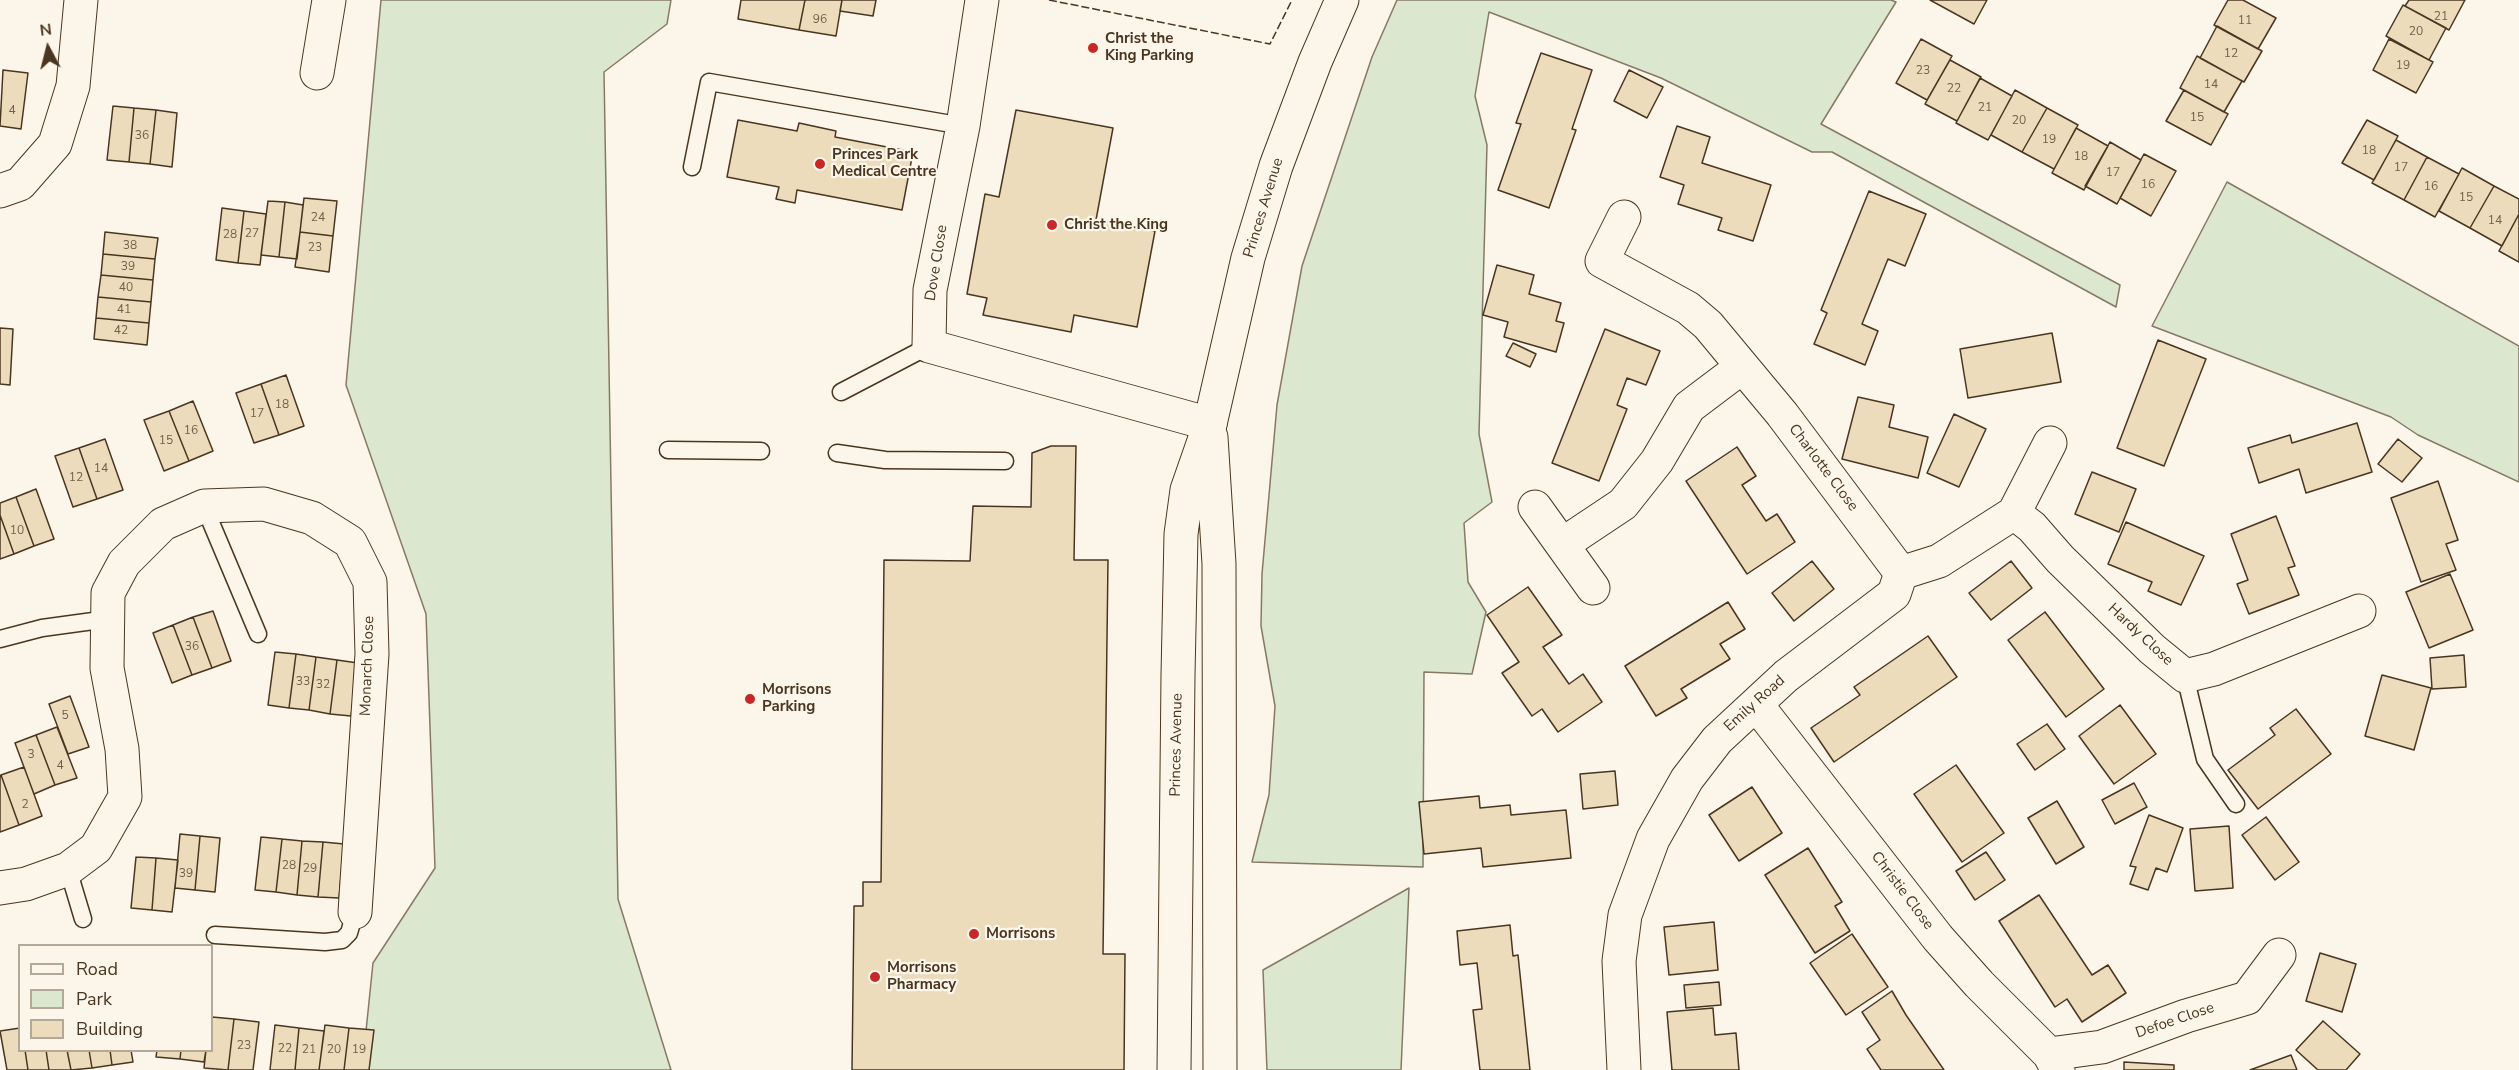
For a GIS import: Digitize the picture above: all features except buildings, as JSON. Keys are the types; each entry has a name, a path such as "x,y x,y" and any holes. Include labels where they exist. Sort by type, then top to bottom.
{"street":[{"path":"0,191 20,184 56,144 73,86 81,0"},
{"path":"317,73 329,0"},
{"name":"Dove Close","path":"929,346 930,290 963,126 982,0"},
{"name":"Princes Avenue","path":"1174,1070 1175,825 1181,534 1187,490 1210,424 1248,258 1276,166 1314,62 1342,0"},
{"name":"Charlotte Close","path":"1624,217 1602,261 1688,308 1708,325 1782,414 1900,573"},
{"path":"929,346 1210,424"},
{"path":"1563,544 1623,504 1657,461 1689,407 1742,367"},
{"name":"Princes Avenue","path":"1210,424 1219,564 1220,1070"},
{"path":"1900,573 1939,561 2014,513 2050,443"},
{"name":"Monarch Close","path":"0,888 26,884 68,869 96,848 125,797 123,749 107,668 108,593 124,563 162,524 204,506 264,504 312,518 350,542 370,582 372,654 362,769 355,912"},
{"path":"1535,507 1593,588"},
{"name":"Hardy Close","path":"2014,513 2032,527 2060,559 2152,649 2185,676 2214,669 2359,611"},
{"name":"Emily Road","path":"1624,1070 1618,961 1625,915 1638,875 1664,817 1687,778 1717,740 1786,676 1893,594 1900,573"},
{"name":"Christie Close","path":"1756,704 1938,938 2054,1062"},
{"name":"Defoe Close","path":"2054,1062 2186,1016 2247,998 2280,955"}],"lane":[{"path":"692,167 709,82 963,126"},
{"path":"841,392 929,346"},
{"path":"668,450 760,451"},
{"path":"837,453 885,460 1005,460"},
{"path":"204,506 258,634"},
{"path":"0,639 42,628 108,619"},
{"path":"2185,676 2205,759 2236,804"},
{"path":"68,869 84,920"},
{"path":"215,936 325,942 342,940 349,933 355,912"}],"green space":[{"path":"381,0 671,0 667,24 604,72 618,899 671,1070 362,1070 373,963 435,868 426,614 346,385"},
{"path":"1397,0 1891,0 1896,2 1821,124 2120,285 2116,307 1832,152 1812,152 1661,78 1489,12 1475,96 1487,145 1479,434 1492,502 1464,523 1468,582 1486,612 1472,674 1424,672 1423,867 1252,862 1269,795 1275,706 1261,626 1262,574 1277,405 1302,266 1372,57"},
{"path":"2227,182 2519,346 2519,482 2418,435 2391,417 2152,326"},
{"path":"1409,888 1401,1070 1267,1070 1263,970"}],"fence":[{"path":"1049,0 1270,44 1292,0"}],"place":[{"name":"Christ the King Parking","path":"1093,48"},
{"name":"Princes Park Medical Centre","path":"820,164"},
{"name":"Christ the King","path":"1052,225"},
{"name":"Morrisons Parking","path":"750,699"},
{"name":"Morrisons","path":"974,934"},
{"name":"Morrisons Pharmacy","path":"875,977"}]}
